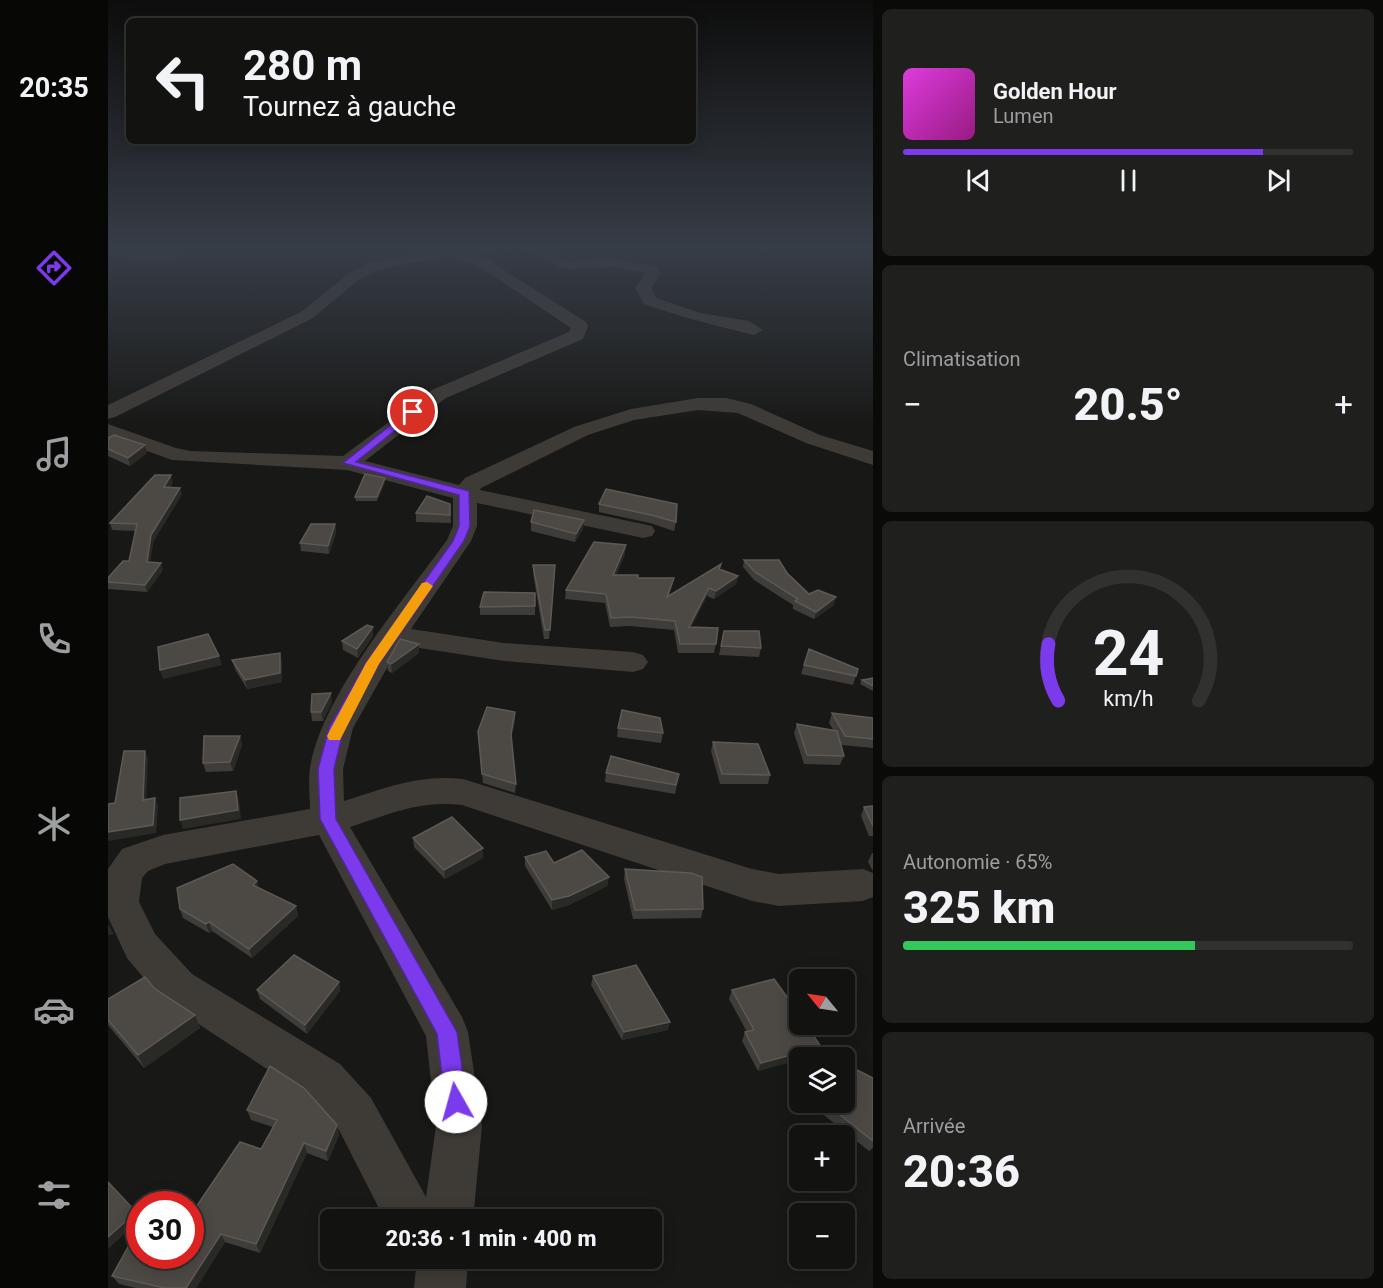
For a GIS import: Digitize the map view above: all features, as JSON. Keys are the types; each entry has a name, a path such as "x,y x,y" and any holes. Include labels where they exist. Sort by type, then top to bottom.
{"street":[{"path":"108,413 307,315 318,307"},
{"path":"348,463 439,394 576,335 580,326 551,307"},
{"path":"667,307 697,318 743,324 754,330"},
{"path":"449,1209 459,1126 447,1032 328,819 326,769 337,728 373,663 459,541 465,526 465,493 473,483 492,471 581,431 631,415 698,404 744,408 813,440 873,458"},
{"path":"108,430 172,454 191,458 348,463 465,493 643,531"},
{"path":"392,635 504,652 633,662"},
{"path":"406,1209 355,1114 324,1080 177,987 141,946 120,902 124,874 135,860 163,850 328,819 419,791 446,790 463,792 752,885 779,890 863,885"}],"building":[{"path":"114,435 145,445 128,458 108,449 108,438"},
{"path":"365,474 385,478 377,497 355,497"},
{"path":"155,475 171,475 164,487 180,488 151,535 147,562 161,563 145,585 108,582 108,578 123,561 129,561 137,524 110,523"},
{"path":"606,489 677,504 676,522 599,504"},
{"path":"427,496 450,504 450,515 416,513"},
{"path":"534,510 584,520 576,534 531,522"},
{"path":"311,524 335,524 328,546 300,543"},
{"path":"594,542 626,545 613,575 674,578 667,597 721,564 719,569 738,576 716,591 709,588 689,627 718,628 716,644 680,644 675,621 631,617 611,618 606,594 566,590"},
{"path":"744,560 779,560 787,573 809,594 818,590 836,597 816,612 795,601 798,599 755,572"},
{"path":"533,565 555,565 550,630 545,630"},
{"path":"484,592 535,593 535,606 480,607"},
{"path":"367,625 373,627 357,649 342,641"},
{"path":"724,631 759,631 761,648 721,646"},
{"path":"208,634 219,656 160,670 158,647"},
{"path":"400,639 419,644 391,664 387,662"},
{"path":"809,649 858,669 856,676 804,665"},
{"path":"280,653 280,673 245,680 232,660"},
{"path":"873,678 873,686 862,680"},
{"path":"331,693 321,712 311,712 312,694"},
{"path":"487,707 515,712 511,734 516,784 482,774 478,731"},
{"path":"622,710 660,718 663,733 618,728"},
{"path":"832,713 873,718 873,739 845,736"},
{"path":"797,724 837,731 844,756 807,755"},
{"path":"204,736 240,736 230,762 203,763"},
{"path":"713,742 758,744 770,775 722,774"},
{"path":"124,751 145,751 143,800 155,798 153,825 108,832 108,804 115,803"},
{"path":"611,756 679,774 676,785 606,773"},
{"path":"236,791 238,810 180,820 180,798"},
{"path":"873,806 873,826 864,807"},
{"path":"452,817 483,848 444,870 413,838"},
{"path":"582,850 609,877 569,896 552,900 525,857 546,851 554,863"},
{"path":"233,864 257,881 253,885 296,906 249,949 209,922 206,924 180,909 177,888"},
{"path":"625,869 691,873 702,877 703,909 635,910"},
{"path":"294,955 339,982 305,1025 257,990"},
{"path":"636,965 670,1022 624,1032 593,976"},
{"path":"145,977 155,989 195,1015 138,1055 108,1020 108,999"},
{"path":"774,979 789,1000 789,1035 813,1035 821,1047 789,1047 789,1056 761,1063 745,1032 754,1030 732,990"},
{"path":"270,1066 304,1088 337,1125 326,1151 304,1143 256,1244 221,1234 204,1260 204,1195 240,1142 261,1149 277,1120 247,1110"},
{"path":"855,1071 873,1078 873,1141 838,1113 855,1113"},
{"path":"108,1182 126,1201 126,1221 108,1237"},
{"path":"126,1251 126,1269 198,1269 186,1288 165,1288 112,1276"}],"slow traffic":[{"path":"335,736 337,728 373,663 427,586"}],"route":[{"path":"413,412 348,463 465,493 465,526 459,541 373,663 337,728 326,769 328,819 447,1032 456,1102"}]}
